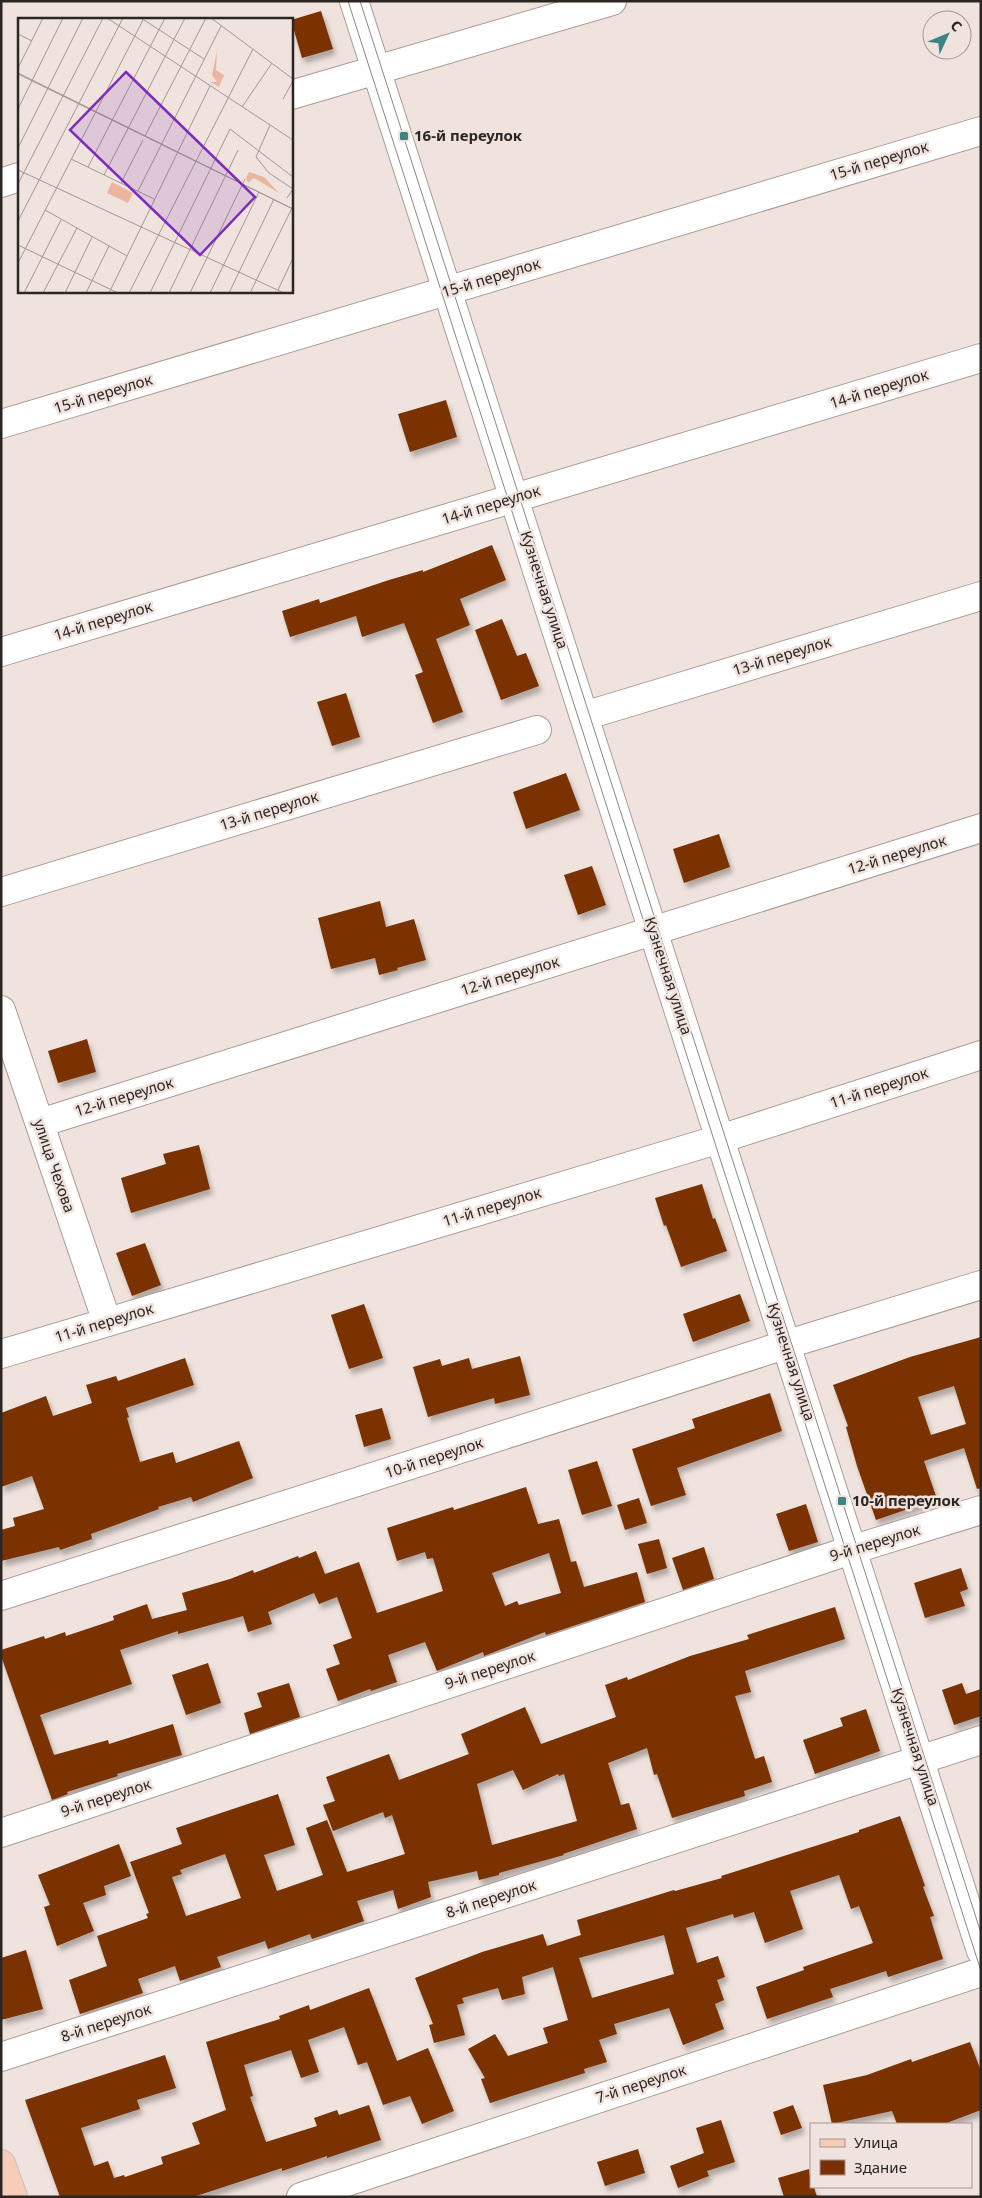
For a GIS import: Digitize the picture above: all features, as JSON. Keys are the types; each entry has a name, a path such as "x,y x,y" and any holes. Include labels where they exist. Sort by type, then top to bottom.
{"main road":[{"path":"1,2164 13,2197"}],"street":[{"name":"Кузнечная улица","path":"354,1 981,1950"},
{"path":"292,95 612,1"},
{"name":"15-й переулок","path":"1,424 981,131"},
{"path":"1,183 18,177"},
{"name":"14-й переулок","path":"1,652 981,358"},
{"name":"13-й переулок","path":"584,716 981,596"},
{"name":"13-й переулок","path":"1,892 537,730"},
{"name":"12-й переулок","path":"40,1123 981,828"},
{"name":"улица Чехова","path":"1,1010 106,1322"},
{"name":"11-й переулок","path":"1,1354 720,1139 981,1055"},
{"name":"10-й переулок","path":"1,1596 786,1345 981,1285"},
{"name":"9-й переулок","path":"1,1832 851,1550 981,1510"},
{"name":"8-й переулок","path":"1,2057 981,1740"},
{"name":"7-й переулок","path":"301,2197 981,1972"}],"building":[{"path":"321,11 333,49 302,58 292,20"},
{"path":"446,400 457,437 410,452 398,414"},
{"path":"492,545 506,580 460,599 470,625 436,639 463,712 433,723 415,675 423,672 404,623 362,637 356,616 290,637 282,611 319,599 320,603 389,580 423,570 423,572"},
{"path":"502,619 517,656 526,653 539,686 501,700 475,630"},
{"path":"346,693 360,737 332,746 317,702"},
{"path":"566,773 580,810 526,829 513,792"},
{"path":"719,834 730,867 684,883 673,849"},
{"path":"592,866 606,905 578,915 564,875"},
{"path":"380,901 386,927 414,919 426,960 379,975 375,958 331,969 318,918"},
{"path":"87,1039 96,1072 58,1083 48,1051"},
{"path":"199,1145 210,1189 131,1213 121,1178 166,1164 163,1154"},
{"path":"702,1184 713,1219 715,1218 727,1251 681,1267 655,1198"},
{"path":"145,1243 161,1285 132,1296 116,1253"},
{"path":"740,1294 750,1321 693,1342 683,1314"},
{"path":"364,1304 383,1358 349,1369 331,1315"},
{"path":"981,1337 981,1488 977,1489 964,1448 924,1461 937,1499 876,1520 857,1466 846,1427 848,1426 833,1385 910,1357","holes":["954,1386 966,1424 931,1435 918,1397"]},
{"path":"520,1356 530,1395 495,1404 494,1398 428,1417 413,1367 440,1359 442,1366 469,1358 472,1369"},
{"path":"185,1358 194,1385 126,1408 129,1417 127,1418 140,1462 173,1452 176,1463 239,1441 253,1478 193,1502 191,1497 158,1507 159,1509 91,1534 92,1539 60,1550 59,1547 1,1561 1,1530 15,1526 13,1518 44,1509 32,1476 1,1487 1,1413 46,1396 53,1416 92,1403 86,1385 116,1376 118,1381"},
{"path":"770,1393 782,1431 677,1468 686,1495 651,1506 632,1449 695,1428 692,1419"},
{"path":"382,1408 391,1439 364,1447 355,1415"},
{"path":"597,1461 612,1506 582,1515 568,1470"},
{"path":"526,1487 538,1524 559,1519 571,1562 576,1561 584,1587 637,1572 645,1602 546,1635 545,1632 484,1656 483,1652 437,1671 425,1642 388,1655 397,1682 371,1691 370,1689 338,1701 326,1669 340,1664 333,1645 352,1638 337,1597 319,1604 314,1593 268,1612 272,1624 248,1632 243,1616 178,1634 178,1631 120,1650 132,1684 40,1715 54,1755 108,1740 109,1744 173,1724 182,1755 117,1774 118,1776 67,1792 68,1794 52,1800 1,1656 1,1650 44,1636 45,1639 65,1632 66,1636 114,1620 113,1616 147,1604 152,1619 187,1610 182,1593 253,1570 254,1573 316,1551 325,1574 359,1562 377,1613 443,1591 433,1558 427,1559 425,1552 397,1561 387,1528 453,1507 454,1510","holes":["549,1553 561,1593 519,1605 517,1601 505,1606 492,1573"]},
{"path":"639,1498 647,1523 625,1530 617,1505"},
{"path":"806,1504 818,1542 789,1551 776,1514"},
{"path":"659,1539 667,1568 647,1574 638,1544"},
{"path":"704,1547 714,1579 683,1590 672,1558"},
{"path":"961,1568 968,1589 960,1592 965,1606 925,1618 914,1583"},
{"path":"835,1607 845,1639 745,1671 751,1692 735,1696 755,1759 764,1756 772,1782 744,1791 745,1796 672,1818 657,1774 654,1775 647,1748 608,1763 621,1805 629,1803 637,1829 564,1855 499,1873 499,1875 479,1880 477,1871 428,1882 431,1897 398,1909 393,1890 357,1901 364,1921 312,1939 310,1934 268,1949 265,1941 217,1957 221,1967 180,1981 175,1966 138,1979 143,1993 80,2014 69,1980 107,1966 97,1936 148,1918 146,1914 149,1913 130,1862 182,1844 176,1828 278,1794 295,1845 264,1855 277,1891 323,1875 306,1828 327,1820 347,1872 405,1854 392,1815 385,1818 383,1812 333,1831 323,1805 335,1801 326,1777 389,1754 399,1780 469,1754 461,1734 525,1707 541,1744 616,1717 605,1685 627,1677 628,1680 690,1656 749,1639 747,1635","holes":["513,1770 523,1790 558,1774 559,1776 564,1774 577,1821 492,1845 477,1784","225,1854 241,1898 186,1916 172,1877 182,1874 180,1870"]},
{"path":"208,1663 221,1703 186,1715 172,1675"},
{"path":"289,1683 300,1717 250,1734 244,1713 262,1707 257,1693"},
{"path":"962,1683 966,1694 981,1689 981,1716 954,1725 942,1690"},
{"path":"866,1709 880,1751 815,1774 803,1740 843,1726 840,1718"},
{"path":"900,1816 925,1886 923,1887 934,1916 930,1917 943,1959 888,1977 886,1971 830,1989 833,1997 767,2019 756,1987 804,1970 803,1967 873,1943 859,1906 851,1909 839,1875 790,1891 803,1929 765,1943 754,1912 734,1918 733,1914 686,1928 697,1963 718,1956 725,1977 717,1980 724,2000 715,2004 724,2029 683,2045 669,2008 614,2024 617,2034 599,2040 607,2062 584,2069 585,2073 490,2103 481,2079 485,2078 468,2049 495,2034 508,2056 548,2043 543,2028 568,2020 553,1967 522,1977 525,1994 502,2000 498,1988 462,1998 464,2003 457,2005 465,2035 434,2043 429,2025 433,2024 415,1978 482,1952 543,1934 547,1946 581,1935 577,1920 674,1890 722,1878 721,1876 859,1832 859,1830","holes":["664,1935 674,1974 592,1998 579,1958"]},
{"path":"119,1844 131,1876 104,1886 106,1895 83,1903 94,1931 57,1946 44,1907 50,1905 38,1875"},
{"path":"26,1950 43,2009 1,2020 1,1958"},
{"path":"369,1988 397,2061 428,2048 454,2111 422,2124 410,2096 383,2105 367,2062 358,2065 344,2027 308,2040 319,2072 301,2078 291,2050 244,2065 253,2096 250,2097 266,2142 317,2126 314,2118 337,2110 339,2115 369,2105 381,2140 282,2171 282,2168 193,2197 60,2197 25,2100 165,2055 176,2088 137,2100 140,2109 81,2128 94,2166 108,2161 114,2178 124,2175 125,2177 163,2164 161,2157 200,2144 192,2123 226,2110 206,2042 280,2019 279,2016 309,2005 310,2010"},
{"path":"970,2042 981,2071 981,2110 947,2123 897,2123 892,2111 832,2123 823,2085 867,2075 911,2059 912,2062"},
{"path":"793,2105 802,2128 781,2135 773,2112"},
{"path":"721,2120 735,2162 707,2171 709,2176 678,2188 670,2166 704,2153 696,2128"},
{"path":"638,2149 645,2173 605,2186 597,2162"},
{"path":"809,2169 810,2188 814,2188 817,2197 784,2197 778,2178"}],"tram line":[{"path":"348,1 981,1971"},
{"path":"360,1 981,1933"}],"place":[{"name":"16-й переулок","path":"404,136"},
{"name":"10-й переулок","path":"842,1501"}]}
